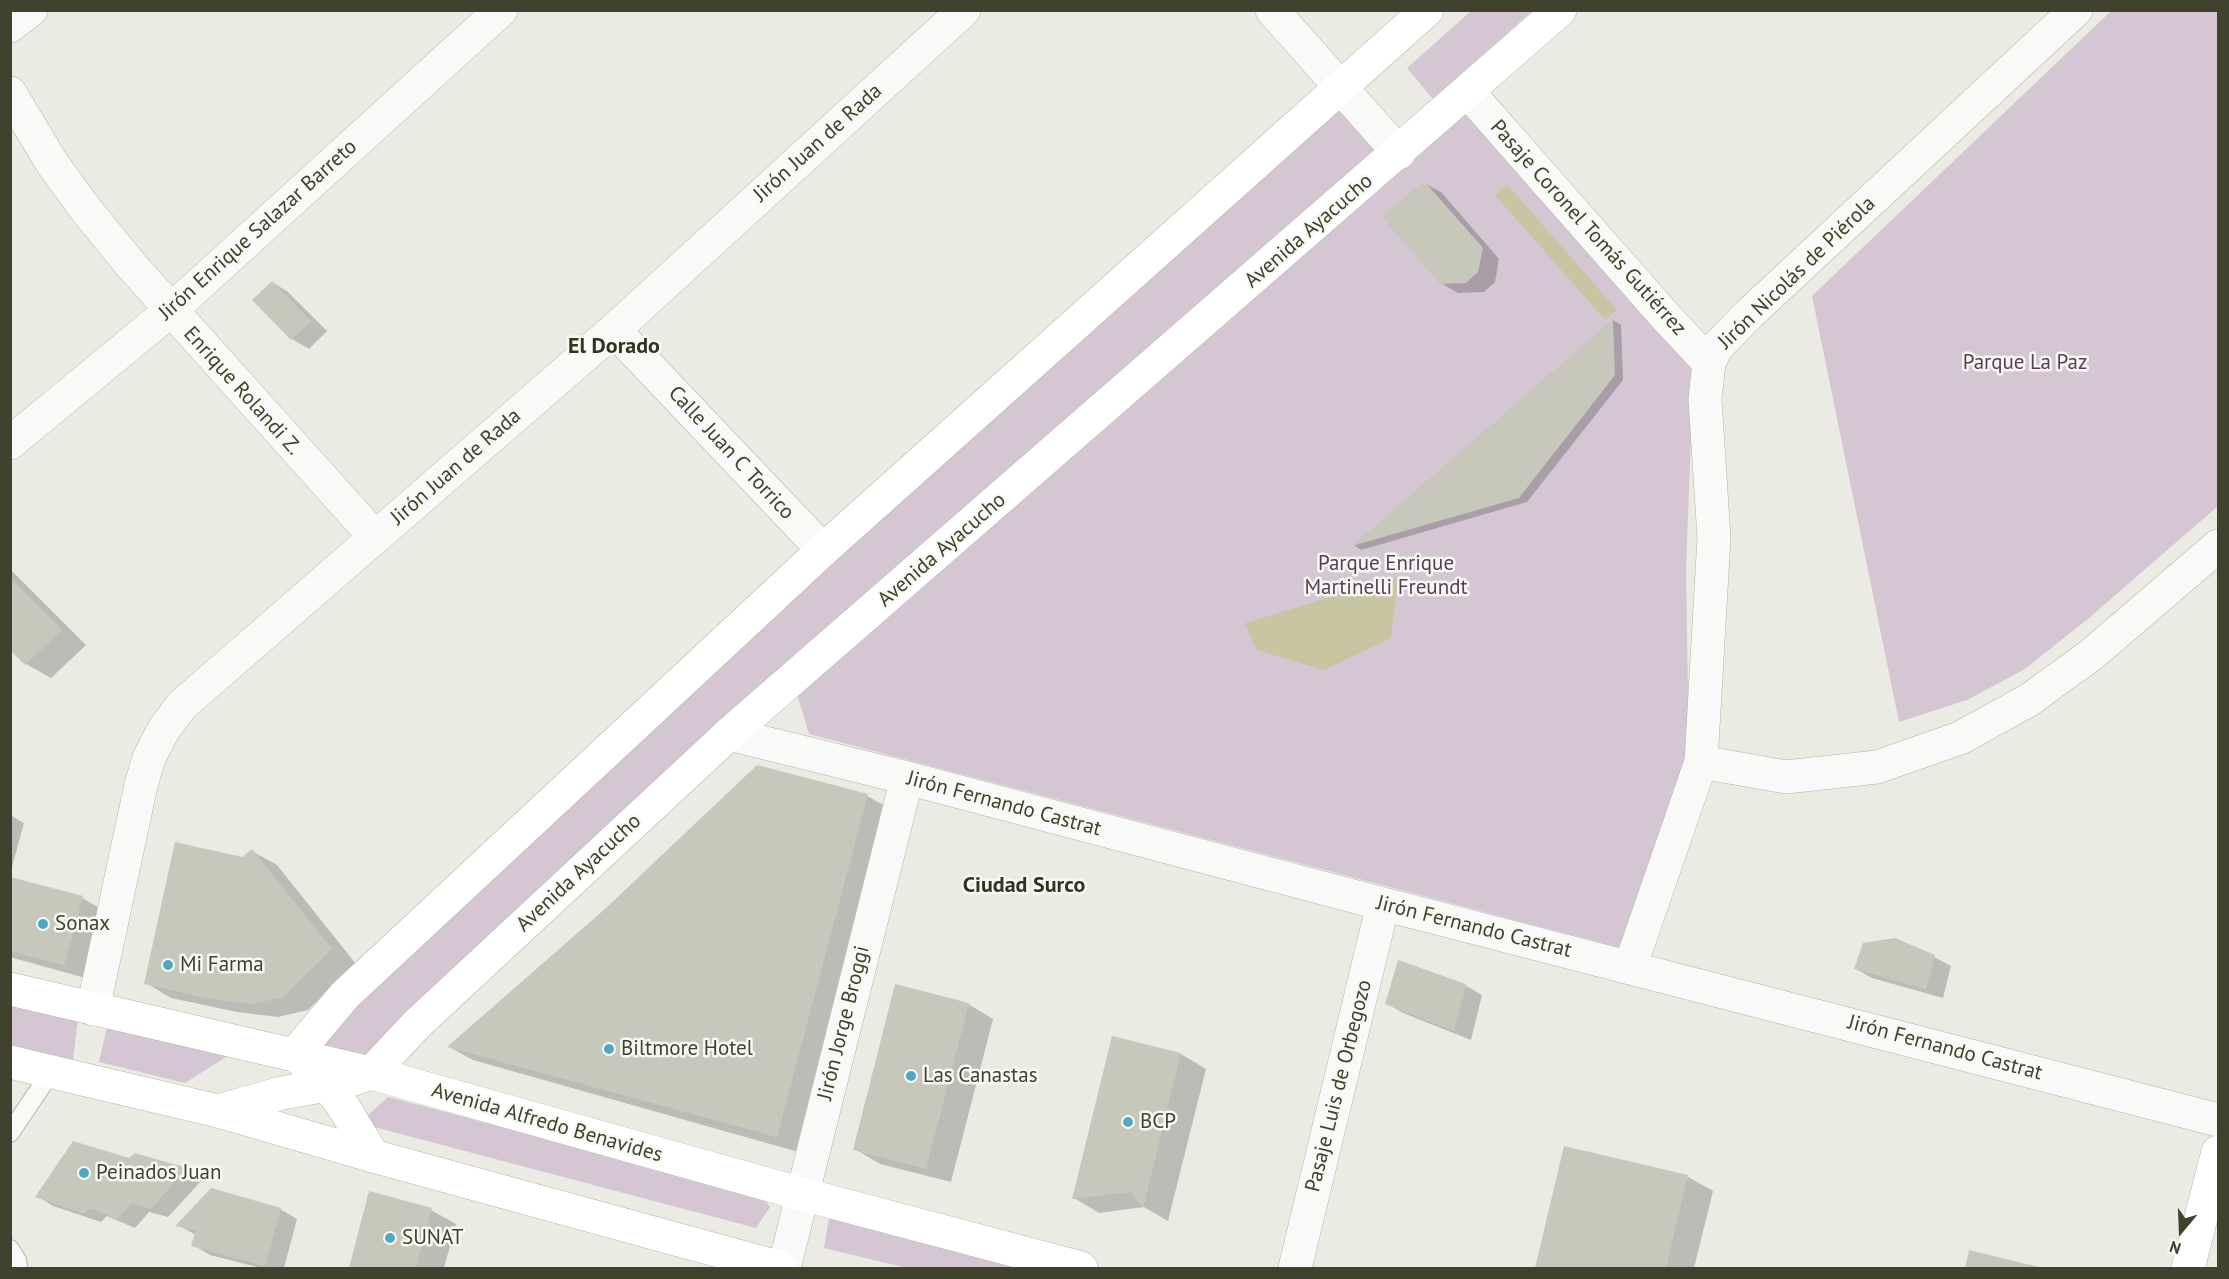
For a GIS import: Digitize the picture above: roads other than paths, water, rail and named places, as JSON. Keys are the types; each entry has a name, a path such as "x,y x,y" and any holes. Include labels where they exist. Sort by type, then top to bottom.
{"main road":[{"path":"373,1156 341,1103 327,1085 295,1054 345,995 822,550 1427,10"},
{"name":"Avenida Ayacucho","path":"218,1111 282,1093 344,1082 370,1073 417,1024 729,734 1399,153 1560,10"},
{"name":"Avenida Alfredo Benavides","path":"10,988 370,1073 802,1194 1081,1269"},
{"path":"10,1062 218,1111 783,1269"},
{"path":"2188,1269 2218,1152"}],"street":[{"path":"10,26 31,10"},
{"name":"Jirón Enrique Salazar Barreto","path":"10,443 170,311 501,10"},
{"name":"Jirón Juan de Rada","path":"93,1009 141,785 149,758 164,729 182,705 614,330 964,10"},
{"path":"1272,10 1399,153"},
{"name":"Jirón Nicolás de Piérola","path":"1630,966 1701,762 1714,538 1704,399 1709,363 1716,348 1727,335 2076,10"},
{"name":"Pasaje Coronel Tomás Gutiérrez","path":"1468,92 1709,363"},
{"name":"Enrique Rolandi Z.","path":"10,93 52,163 83,206 170,311 375,537"},
{"name":"Calle Juan C Torrico","path":"614,330 822,550"},
{"path":"1701,762 1785,777 1877,767 1960,738 2030,700 2091,655 2218,546"},
{"name":"Jirón Fernando Castrat","path":"729,734 907,778 2218,1120"},
{"name":"Jirón Jorge Broggi","path":"783,1269 907,778"},
{"name":"Pasaje Luis de Orbegozo","path":"1295,1269 1383,904"}],"lane":[{"path":"10,1133 51,1072"},
{"path":"10,1249 18,1269"}],"place":[{"name":"Sonax","path":"43,924"},
{"name":"Mi Farma","path":"168,965"},
{"name":"Biltmore Hotel","path":"609,1049"},
{"name":"Las Canastas","path":"911,1076"},
{"name":"BCP","path":"1128,1122"},
{"name":"Peinados Juan","path":"84,1173"},
{"name":"SUNAT","path":"390,1238"}],"district":[{"name":"El Dorado","path":"614,347"},
{"name":"Ciudad Surco","path":"1024,886"}],"park label":[{"name":"Parque La Paz","path":"2025,363"},
{"name":"Parque Enrique Martinelli Freundt","path":"1386,576"}]}
